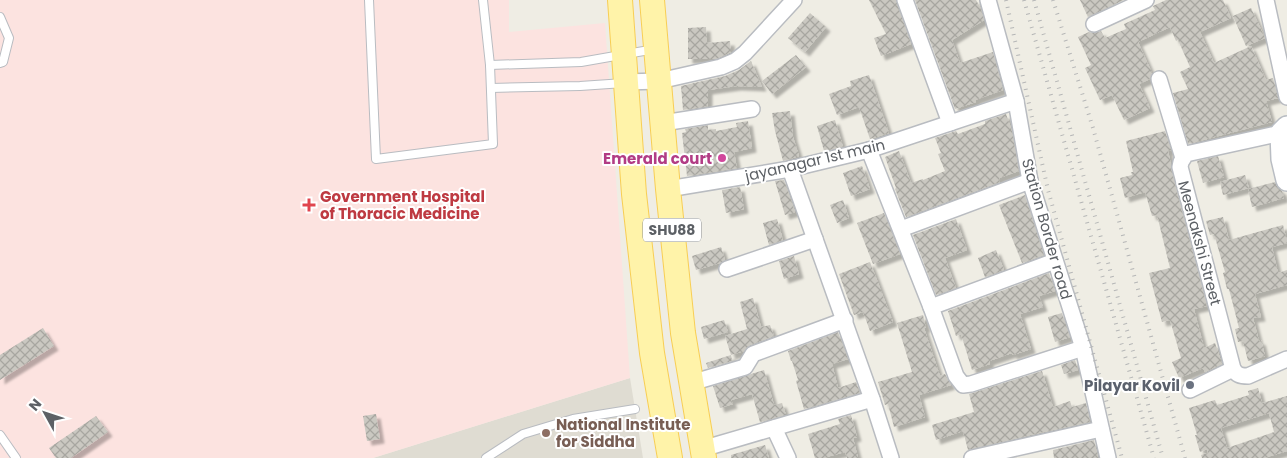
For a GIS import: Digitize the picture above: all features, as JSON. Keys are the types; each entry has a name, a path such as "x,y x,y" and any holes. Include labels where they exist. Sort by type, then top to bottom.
{"main road":[{"name":"SHU88","path":"620,0 634,194 650,334 670,458"},
{"name":"SHU88","path":"652,0 683,333 703,453"}],"street":[{"path":"625,82 659,81 721,67 735,61 745,53 794,0"},
{"path":"905,0 950,123"},
{"name":"Station Border road","path":"988,0 1016,101 1030,181 1082,348 1108,458"},
{"path":"1094,24 1146,0"},
{"path":"1266,0 1287,98"},
{"path":"1159,79 1183,158"},
{"name":"jayanagar 1st main","path":"668,188 790,168 869,150 1016,101"},
{"path":"663,123 752,109"},
{"path":"1284,130 1282,159 1287,180"},
{"name":"Meenakshi Street","path":"1233,369 1180,167 1186,154 1284,130"},
{"path":"869,150 932,307 956,376 963,384 971,384 1082,348"},
{"path":"790,168 845,320 891,458"},
{"path":"901,230 1030,181"},
{"path":"727,269 816,239"},
{"path":"932,307 1055,261"},
{"path":"691,384 746,367 753,354 845,320"},
{"path":"1190,390 1233,369 1241,376 1248,376 1287,360"},
{"path":"703,453 774,428 872,399"},
{"path":"774,428 788,458"},
{"path":"972,458 1101,429"}],"lane":[{"path":"369,0 376,159 493,144 492,88 483,0"},
{"path":"0,17 9,38 3,62 0,63"},
{"path":"490,65 581,62 656,48"},
{"path":"492,88 580,86 625,82"},
{"path":"486,458 523,434 573,419 635,409"},
{"path":"0,435 16,458"}],"shaded area":[{"name":"Government Hospital of Thoracic Medicine","path":"0,0 509,0 509,32 605,23 630,378 373,458 0,458"},
{"name":"National Institute for Siddha","path":"630,378 643,458 373,458"}],"building":[{"path":"869,0 896,0 911,44 881,56 874,38 886,34"},
{"path":"915,0 976,0 984,20 952,40 960,63 993,52 1003,90 955,109"},
{"path":"1080,0 1124,0 1088,17"},
{"path":"1166,0 1223,0 1231,18 1200,32 1214,63 1251,46 1266,80 1273,78 1278,98 1266,101 1272,122 1188,144 1173,93 1188,89 1180,72 1190,67 1170,27 1138,42 1152,73 1150,79 1139,84 1150,108 1124,120 1112,95 1100,100 1085,68 1091,65 1078,37 1089,32 1101,31 1105,38 1126,29 1124,24 1155,10 1153,6"},
{"path":"1251,8 1265,38 1246,46 1233,16"},
{"path":"810,13 826,27 805,52 788,38"},
{"path":"706,27 707,43 730,41 731,52 716,59 688,59 688,28"},
{"path":"796,55 806,67 772,94 762,81"},
{"path":"751,61 762,87 737,86 708,90 708,106 683,110 681,86 725,76 739,70"},
{"path":"869,75 889,133 870,139 859,107 837,115 829,94 851,86 850,81"},
{"path":"790,111 793,137 799,156 783,161 772,113"},
{"path":"1006,114 1012,131 1019,171 999,178 1000,182 906,217 885,157 899,151 911,183 923,180 945,171 938,154 941,153 935,138 956,131 958,134 985,124 985,121"},
{"path":"835,120 843,147 824,151 817,126"},
{"path":"748,121 752,148 734,152 737,168 687,176 682,133 686,132 685,129 708,125 708,130 716,129 716,131 737,127 736,123"},
{"path":"1165,131 1171,150 1168,151 1171,169 1207,306 1194,309 1204,348 1215,343 1222,364 1205,372 1203,368 1179,378 1172,362 1181,358 1170,320 1162,322 1149,273 1170,268 1157,215 1152,216 1145,192 1125,198 1120,178 1132,175 1131,172 1133,172 1126,141"},
{"path":"1218,156 1224,177 1203,183 1197,161"},
{"path":"862,166 870,189 851,196 843,173"},
{"path":"1245,175 1249,188 1223,195 1220,182"},
{"path":"784,180 795,212 785,215 775,181"},
{"path":"1275,182 1282,191 1284,198 1252,207 1248,189"},
{"path":"740,187 744,209 726,213 722,190"},
{"path":"1025,195 1044,255 1022,263 999,205"},
{"path":"843,200 849,218 837,223 830,205"},
{"path":"884,213 900,254 873,264 857,223"},
{"path":"1223,217 1229,240 1283,225 1287,241 1287,243 1272,247 1278,273 1287,270 1287,285 1255,294 1261,317 1253,318 1265,356 1248,361 1243,341 1238,342 1235,329 1239,328 1223,273 1225,272 1214,234 1210,235 1206,221"},
{"path":"777,219 783,240 769,245 763,223"},
{"path":"956,219 967,250 945,258 956,288 936,295 913,235"},
{"path":"721,247 725,260 696,270 692,256"},
{"path":"996,250 1004,270 985,277 978,258"},
{"path":"794,256 799,274 784,279 779,261"},
{"path":"870,262 893,322 870,331 863,312 854,315 839,274"},
{"path":"1049,273 1055,291 1039,296 1043,307 1020,314 1031,349 989,361 990,364 972,370 961,334 956,336 948,311"},
{"path":"753,298 761,327 770,325 774,336 750,345 744,351 731,355 725,336 747,329 740,302"},
{"path":"1062,313 1070,337 1055,342 1048,317"},
{"path":"923,315 926,328 924,328 940,376 945,374 951,385 919,395 925,417 894,427 888,404 885,405 878,382 912,372 897,323"},
{"path":"724,320 728,332 704,339 701,327"},
{"path":"43,328 54,346 0,380 0,355"},
{"path":"838,332 848,359 832,364 838,388 856,382 860,393 804,409 796,381 798,380 788,351"},
{"path":"731,355 732,361 708,368 706,363"},
{"path":"1075,360 1078,370 1064,374 1061,365"},
{"path":"764,370 774,405 782,403 786,415 760,422 752,394 731,400 733,404 720,408 713,386"},
{"path":"1042,371 1053,407 1070,401 1072,407 1086,403 1090,422 968,450 963,431 936,440 932,425 974,412 969,394"},
{"path":"1258,388 1262,403 1287,396 1287,451 1264,458 1202,458 1201,455 1208,453 1207,449 1200,452 1189,408 1215,400 1217,405 1249,395 1248,391","holes":["1269,413 1274,432 1227,448 1221,428"]},
{"path":"376,414 380,439 367,441 363,416"},
{"path":"851,415 857,437 853,438 858,458 847,458 845,452 823,458 815,458 808,434 840,424 838,419"},
{"path":"96,416 108,432 71,458 56,458 49,448"},
{"path":"1094,440 1098,458 1054,458 1053,450"},
{"path":"765,445 769,458 731,458 731,455"}],"railway":[{"path":"1006,0 1048,190 1122,458"},
{"path":"1024,0 1154,458"},
{"path":"1034,0 1163,458"},
{"path":"1053,0 1093,128 1185,458"}],"place":[{"name":"Emerald court","path":"722,158"},
{"name":"Government Hospital of Thoracic Medicine","path":"309,205"},
{"name":"Pilayar Kovil","path":"1190,385"},
{"name":"National Institute for Siddha","path":"546,433"}]}
